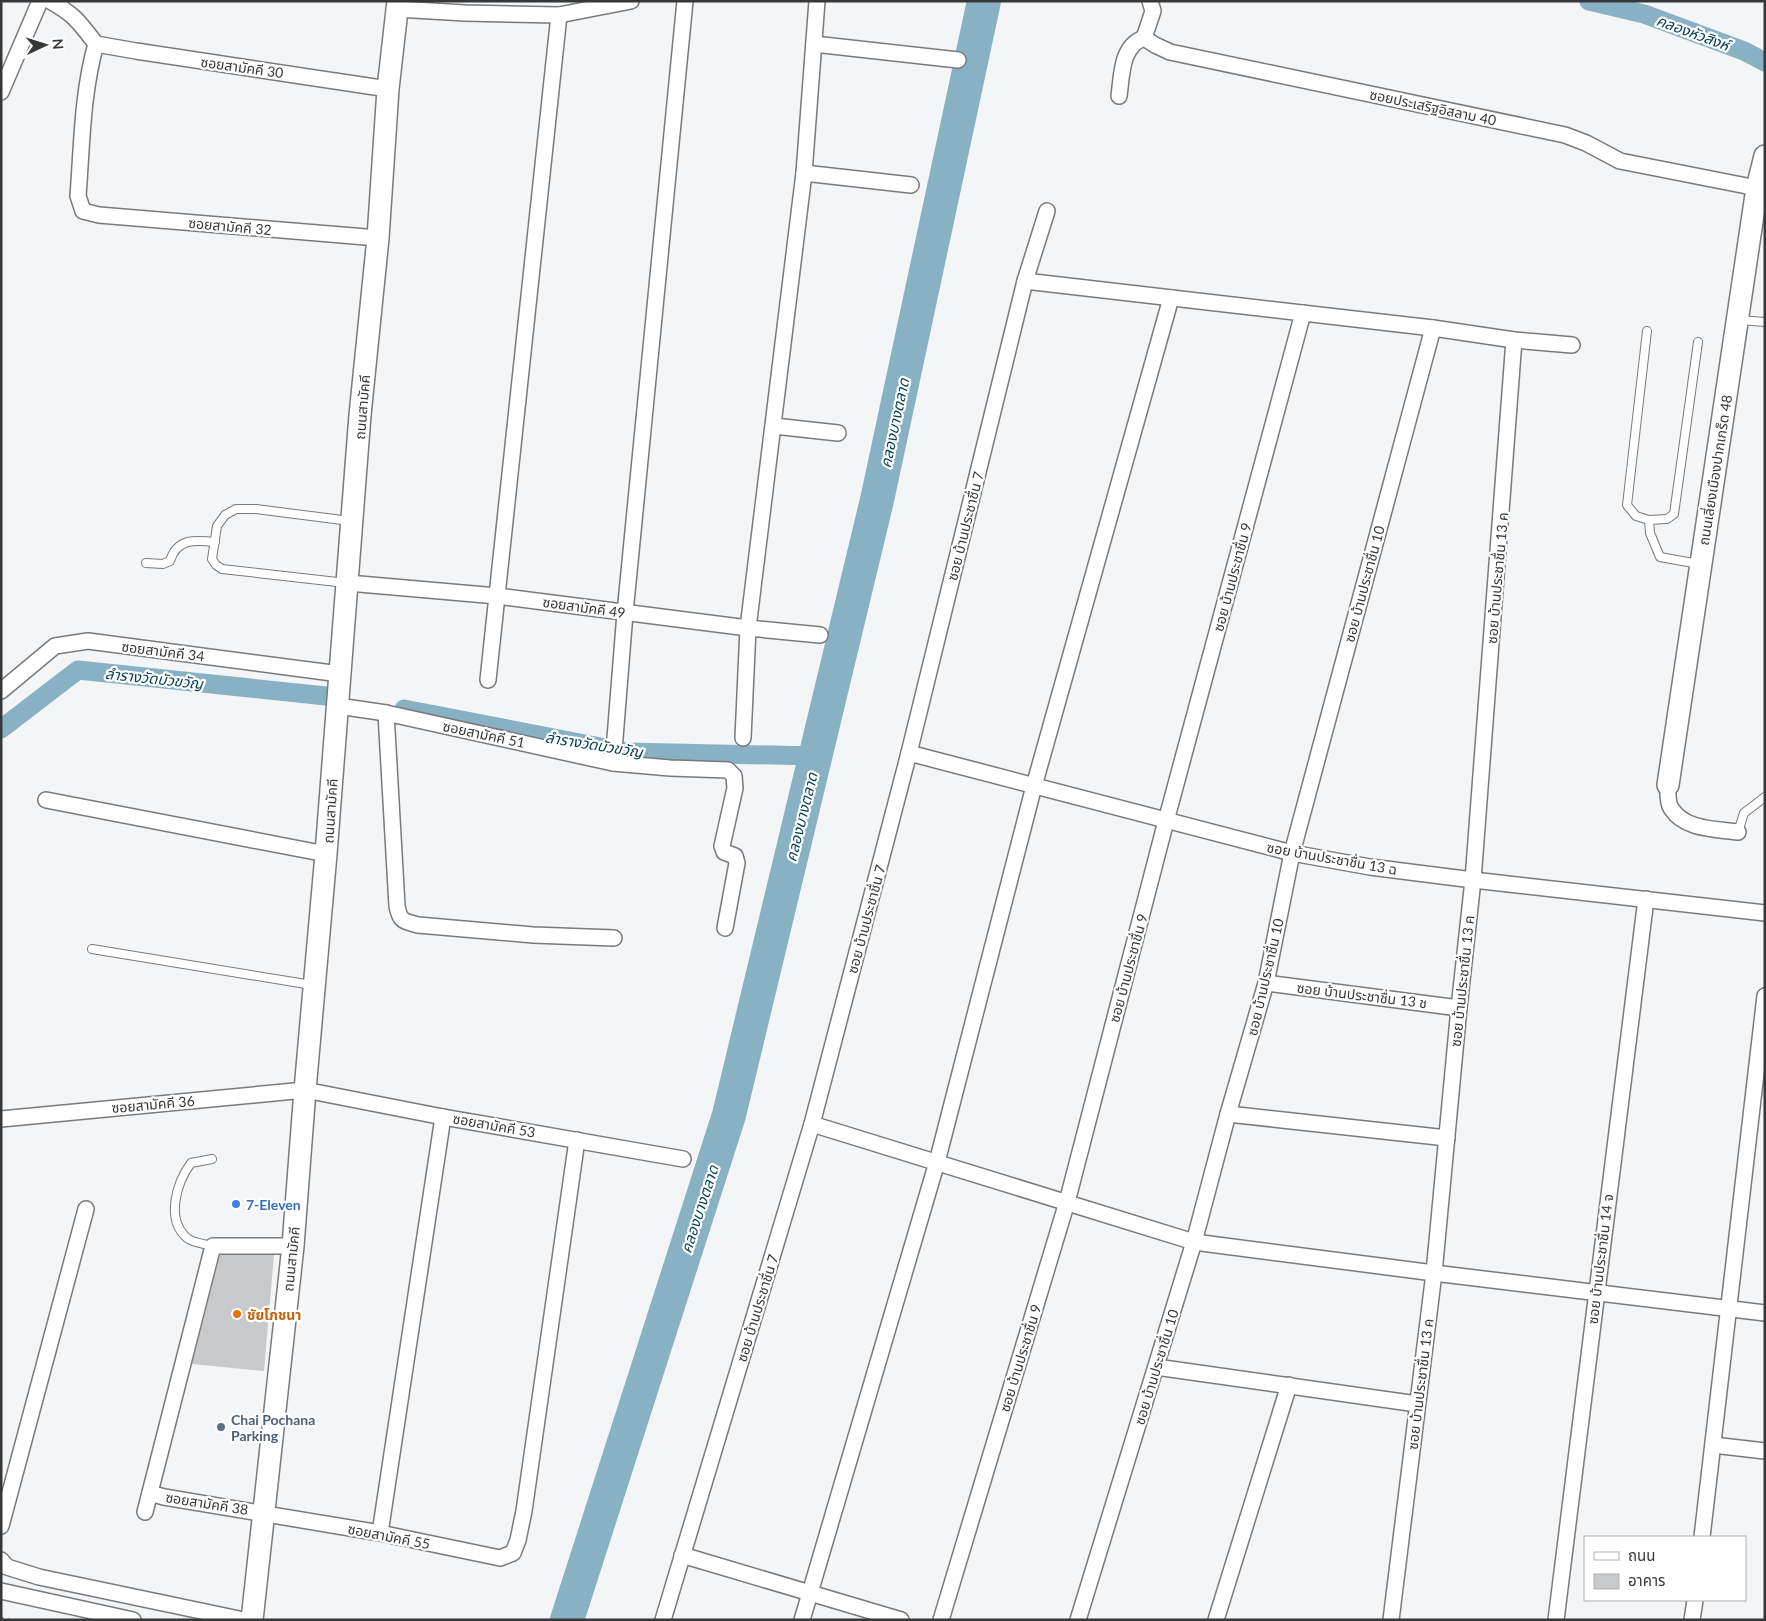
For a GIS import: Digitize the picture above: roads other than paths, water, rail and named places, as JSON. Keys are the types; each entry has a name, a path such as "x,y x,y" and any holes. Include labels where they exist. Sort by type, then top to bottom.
{"main road":[{"name":"ถนนสามัคคี","path":"252,1620 293,1246 348,583 360,415 378,238 388,89 397,5"},
{"name":"ถนนเลี่ยงเมืองปากเกร็ด 48","path":"1668,785 1738,319 1765,156"}],"street":[{"path":"1,92 40,1"},
{"path":"50,1 70,13 86,29 96,44"},
{"path":"397,5 465,14 559,15 631,1"},
{"path":"613,761 625,613 685,1"},
{"path":"744,738 748,628 804,173 817,1"},
{"path":"1118,96 1128,50 1136,40 1144,38 1153,11 1150,1"},
{"path":"488,680 559,15"},
{"name":"ซอยประเสริฐอิสลาม 40","path":"1144,38 1170,52 1565,135 1586,143 1620,162 1761,188"},
{"name":"ซอยสามัคคี 30","path":"96,44 388,89"},
{"name":"ซอยสามัคคี 32","path":"96,44 89,68 86,90 78,196 82,211 99,215 378,238"},
{"path":"814,44 958,60"},
{"path":"804,173 911,185"},
{"name":"ซอย บ้านประชาชื่น 7","path":"663,1620 812,1124 910,754 1025,281 1047,211"},
{"path":"1025,281 1433,328 1514,340 1572,345"},
{"path":"802,1620 937,1162 1034,786 1171,298"},
{"name":"ซอย บ้านประชาชื่น 9","path":"941,1620 1066,1202 1166,820 1303,313"},
{"name":"ซอย บ้านประชาชื่น 10","path":"1078,1620 1194,1242 1228,1114 1266,983 1292,853 1433,328"},
{"name":"ซอย บ้านประชาชื่น 13 ค","path":"1391,1620 1434,1274 1473,880 1514,340"},
{"path":"774,426 838,433"},
{"name":"ซอยสามัคคี 49","path":"348,583 497,596 748,628 820,634"},
{"name":"ซอยสามัคคี 34","path":"1,691 55,646 88,641 340,674"},
{"name":"ซอยสามัคคี 51","path":"338,706 386,713 613,761 670,768 728,770 733,773 735,788 722,846 724,852 735,856 737,863 725,928"},
{"path":"386,713 397,906 399,916 403,921 418,925 533,935 614,938"},
{"name":"ซอย บ้านประชาชื่น 13 ฉ","path":"910,754 1292,853 1370,867 1765,913"},
{"path":"1668,785 1670,806 1679,817 1696,827 1738,832"},
{"path":"46,800 326,854"},
{"name":"ซอย บ้านประชาชื่น 14 จ","path":"1556,1620 1646,899"},
{"name":"ซอย บ้านประชาชื่น 13 ช","path":"1266,983 1459,1008"},
{"path":"1702,1536 1765,996"},
{"name":"ซอยสามัคคี 53","path":"305,1090 443,1117 683,1159"},
{"name":"ซอยสามัคคี 36","path":"1,1119 305,1090"},
{"path":"1228,1114 1447,1138"},
{"path":"380,1533 443,1117"},
{"path":"812,1124 1194,1242 1434,1274 1765,1313"},
{"name":"ซอยสามัคคี 55","path":"264,1513 380,1533 500,1558 513,1553 518,1540 524,1511 577,1140"},
{"path":"2,1522 86,1209"},
{"path":"145,1512 213,1246 293,1246"},
{"path":"1156,1367 1417,1404"},
{"path":"1216,1620 1289,1385"},
{"path":"1713,1445 1765,1451"},
{"name":"ซอยสามัคคี 38","path":"150,1493 164,1497 264,1513"},
{"path":"682,1555 901,1620"},
{"path":"1,1560 7,1567 39,1577 244,1620"},
{"path":"1,1591 133,1620"},
{"path":"1692,1620 1694,1601"}],"lane":[{"path":"1738,319 1765,322"},
{"path":"1648,331 1627,505 1636,516 1649,520 1667,519 1674,514 1698,342"},
{"path":"348,583 222,569 212,559 217,526 225,515 236,509 256,509 352,522"},
{"path":"1649,520 1650,533 1660,557 1701,565"},
{"path":"146,563 163,564 170,561 173,551 184,543 199,540 214,542"},
{"path":"1738,832 1744,813 1765,797"},
{"path":"92,949 314,985"},
{"path":"212,1159 190,1163 178,1187 174,1208 180,1229 188,1239 213,1246"}],"waterway":[{"name":"คลองบางตลาด","path":"567,1620 729,1115 877,500 984,1"},
{"name":"คลองหัวสิงห์","path":"1589,1 1644,14 1744,51 1765,62"},
{"name":"ลำรางวัดบัวขวัญ","path":"1,729 78,670 326,696"},
{"name":"ลำรางวัดบัวขวัญ","path":"404,709 626,752 816,756"}],"place":[{"name":"7-Eleven","path":"236,1204"},
{"name":"ชัยโภชนา","path":"237,1314"},
{"name":"Chai Pochana Parking","path":"221,1427"}]}
